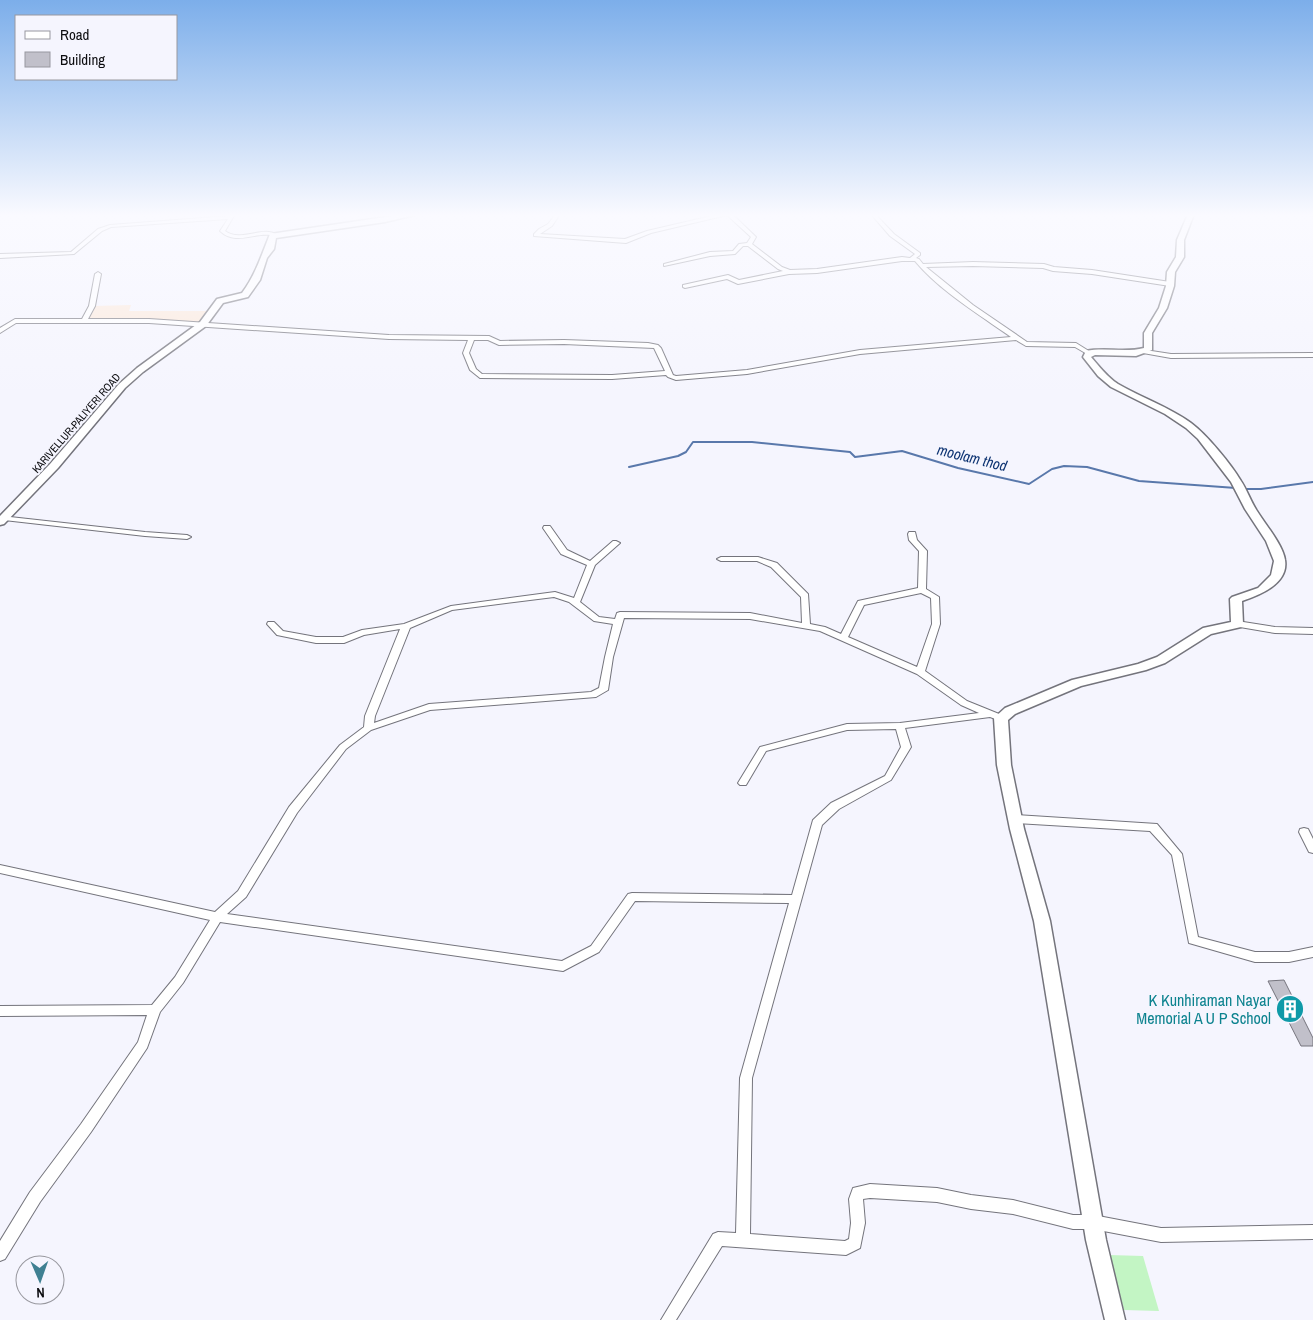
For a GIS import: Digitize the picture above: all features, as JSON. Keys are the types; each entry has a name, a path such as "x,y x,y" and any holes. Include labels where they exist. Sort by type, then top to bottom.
{"street":[{"path":"84,321 92,306 98,276"},
{"name":"KARIVELLUR-PALIYERI ROAD","path":"2,520 54,466 122,386 140,370 203,324 220,301 245,295 257,276"},
{"path":"685,286 728,277 738,282 771,276"},
{"path":"933,276 971,306 1026,344 1076,345 1089,353 1145,352 1171,356 1313,355"},
{"path":"1115,276 1170,284"},
{"path":"1145,352 1148,350 1148,333 1163,308 1171,276"},
{"path":"0,331 15,321 149,320 389,337 489,338 499,343 564,342 656,346 661,353 668,373 676,378 718,376 860,352 1016,338"},
{"path":"472,338 466,354 473,370 480,376 612,377 668,373"},
{"path":"1089,353 1087,358 1091,364 1114,386 1168,412 1190,426 1213,452 1240,489 1250,509 1271,541 1280,561 1276,576 1262,590 1236,599 1236,624"},
{"path":"2,520 187,537"},
{"path":"547,528 564,552 591,564"},
{"path":"912,534 914,540 923,551 922,590"},
{"path":"576,602 591,564 616,542"},
{"path":"721,559 758,559 774,565 805,596 806,626"},
{"path":"843,638 861,603 922,590 934,597 936,624 920,672"},
{"path":"271,624 280,633 316,640 344,640 362,633 406,626 451,608 555,594 576,602 596,619 619,622"},
{"path":"0,1254 35,1197 86,1128 143,1044 155,1010 178,980 217,917 242,894 293,810 342,747 368,728 429,707 593,695 602,690 620,615 750,616 822,629 920,672 964,702 996,716"},
{"path":"743,783 763,749 847,727 900,726 996,716 1077,683 1142,667 1161,660 1207,631 1236,624 1275,630 1313,632"},
{"path":"368,728 370,716 406,626"},
{"path":"996,716 1015,819 1042,921 1093,1222 1114,1320"},
{"path":"743,1241 746,1078 817,823 835,806 888,778 906,747 900,726"},
{"path":"1015,819 1153,826 1177,854 1193,940 1255,957 1289,957 1313,952"},
{"path":"1304,832 1313,849"},
{"path":"0,869 217,917 563,966 595,949 632,897 796,898"},
{"path":"0,1011 155,1010"},
{"path":"668,1320 718,1239 846,1248 854,1243 858,1223 856,1200 858,1193 870,1191 936,1195 971,1202 1013,1207 1073,1222 1093,1222 1161,1235 1313,1232"}],"shaded area":[{"path":"131,305 129,311 210,311 201,322 87,320 94,306"}],"green space":[{"path":"1109,1255 1143,1256 1159,1311 1124,1310"}],"building":[{"name":"K Kunhiraman Nayar Memorial A U P School","path":"1284,980 1313,1038 1313,1046 1301,1046 1268,981"}],"waterway":[{"name":"moolam thod","path":"629,467 678,456 686,452 693,442 752,442 850,452 855,457 902,451 958,468 1029,484 1052,469 1064,466 1087,467 1139,481 1236,488"},
{"name":"moolam thod","path":"1244,489 1261,489 1313,482"}],"place":[{"name":"K Kunhiraman Nayar Memorial A U P School","path":"1290,1009"}]}
